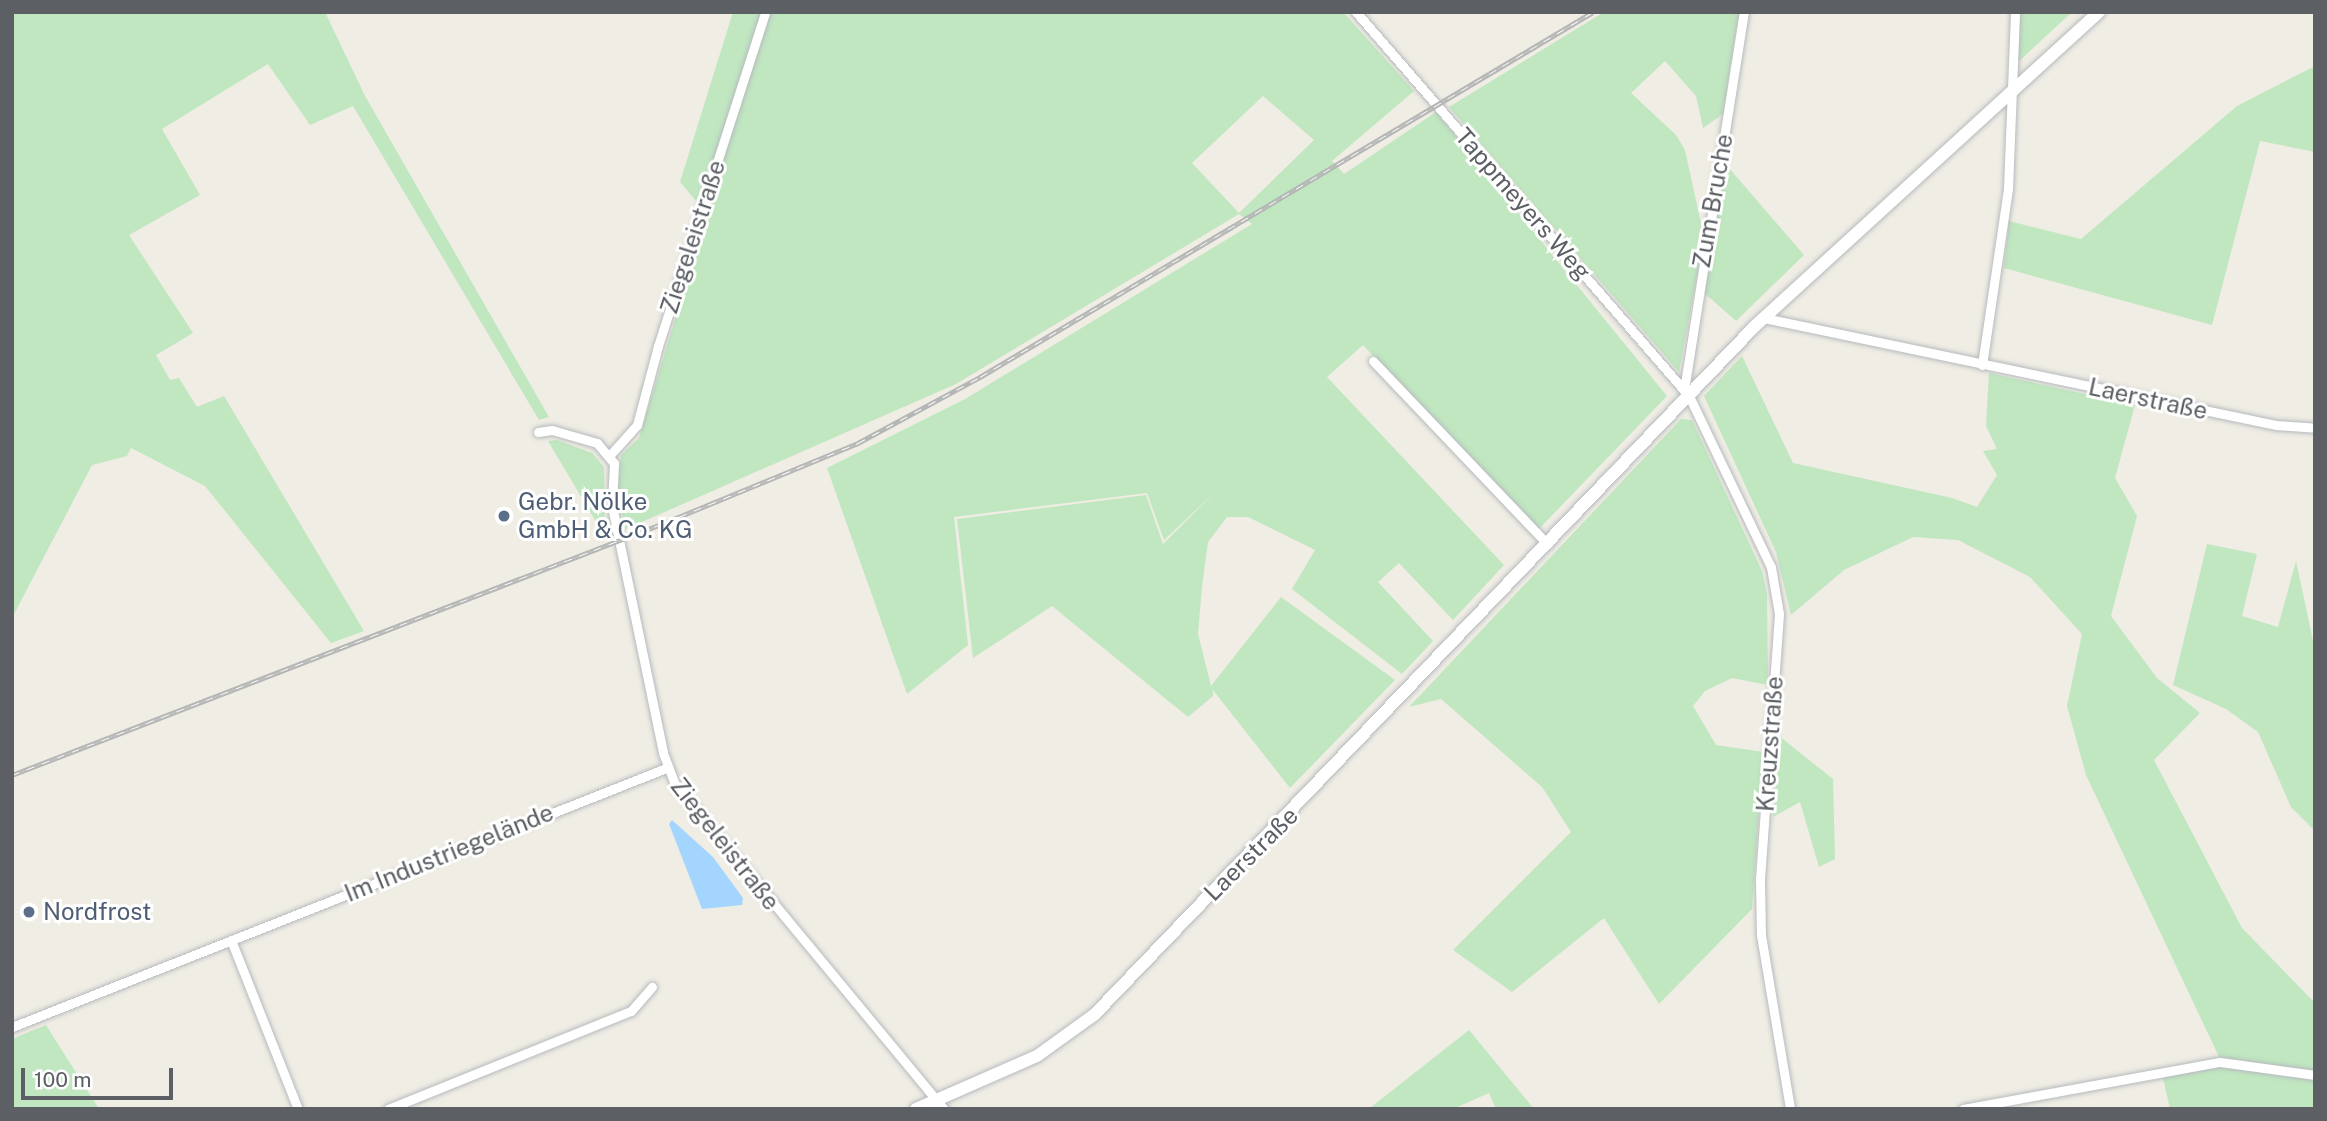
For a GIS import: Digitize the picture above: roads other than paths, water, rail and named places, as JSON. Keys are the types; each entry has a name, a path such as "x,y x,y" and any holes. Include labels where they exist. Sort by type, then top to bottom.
{"main road":[{"name":"Laerstraße","path":"915,1109 940,1104 1055,1047 1095,1014 1547,544 1686,393 1764,318 2099,12"}],"street":[{"name":"Ziegeleistraße","path":"765,12 658,346 637,425 610,455 612,506 666,768 940,1104"},
{"name":"Tappmeyers Weg","path":"1356,12 1686,393"},
{"name":"Zum Bruche","path":"1686,393 1744,12"},
{"path":"1982,365 2006,211 2014,12"},
{"name":"Laerstraße","path":"1764,318 2276,425 2315,428"},
{"path":"1373,360 1547,544"},
{"name":"Kreuzstraße","path":"1686,393 1771,567 1777,592 1760,879 1761,934 1790,1109"},
{"path":"538,432 552,430 587,440 610,455"},
{"name":"Im Industriegelände","path":"12,1027 666,768"},
{"path":"231,940 298,1109"},
{"path":"388,1109 631,1011 652,987"},
{"path":"1964,1109 2220,1062 2315,1075"}],"water":[{"path":"672,820 713,857 743,898 742,905 702,909 669,824"}],"railway":[{"path":"12,775 664,523 858,443 980,377 1593,12"}],"place":[{"name":"Gebr. Nölke GmbH & Co. KG","path":"504,516"},
{"name":"Nordfrost","path":"29,912"}]}
